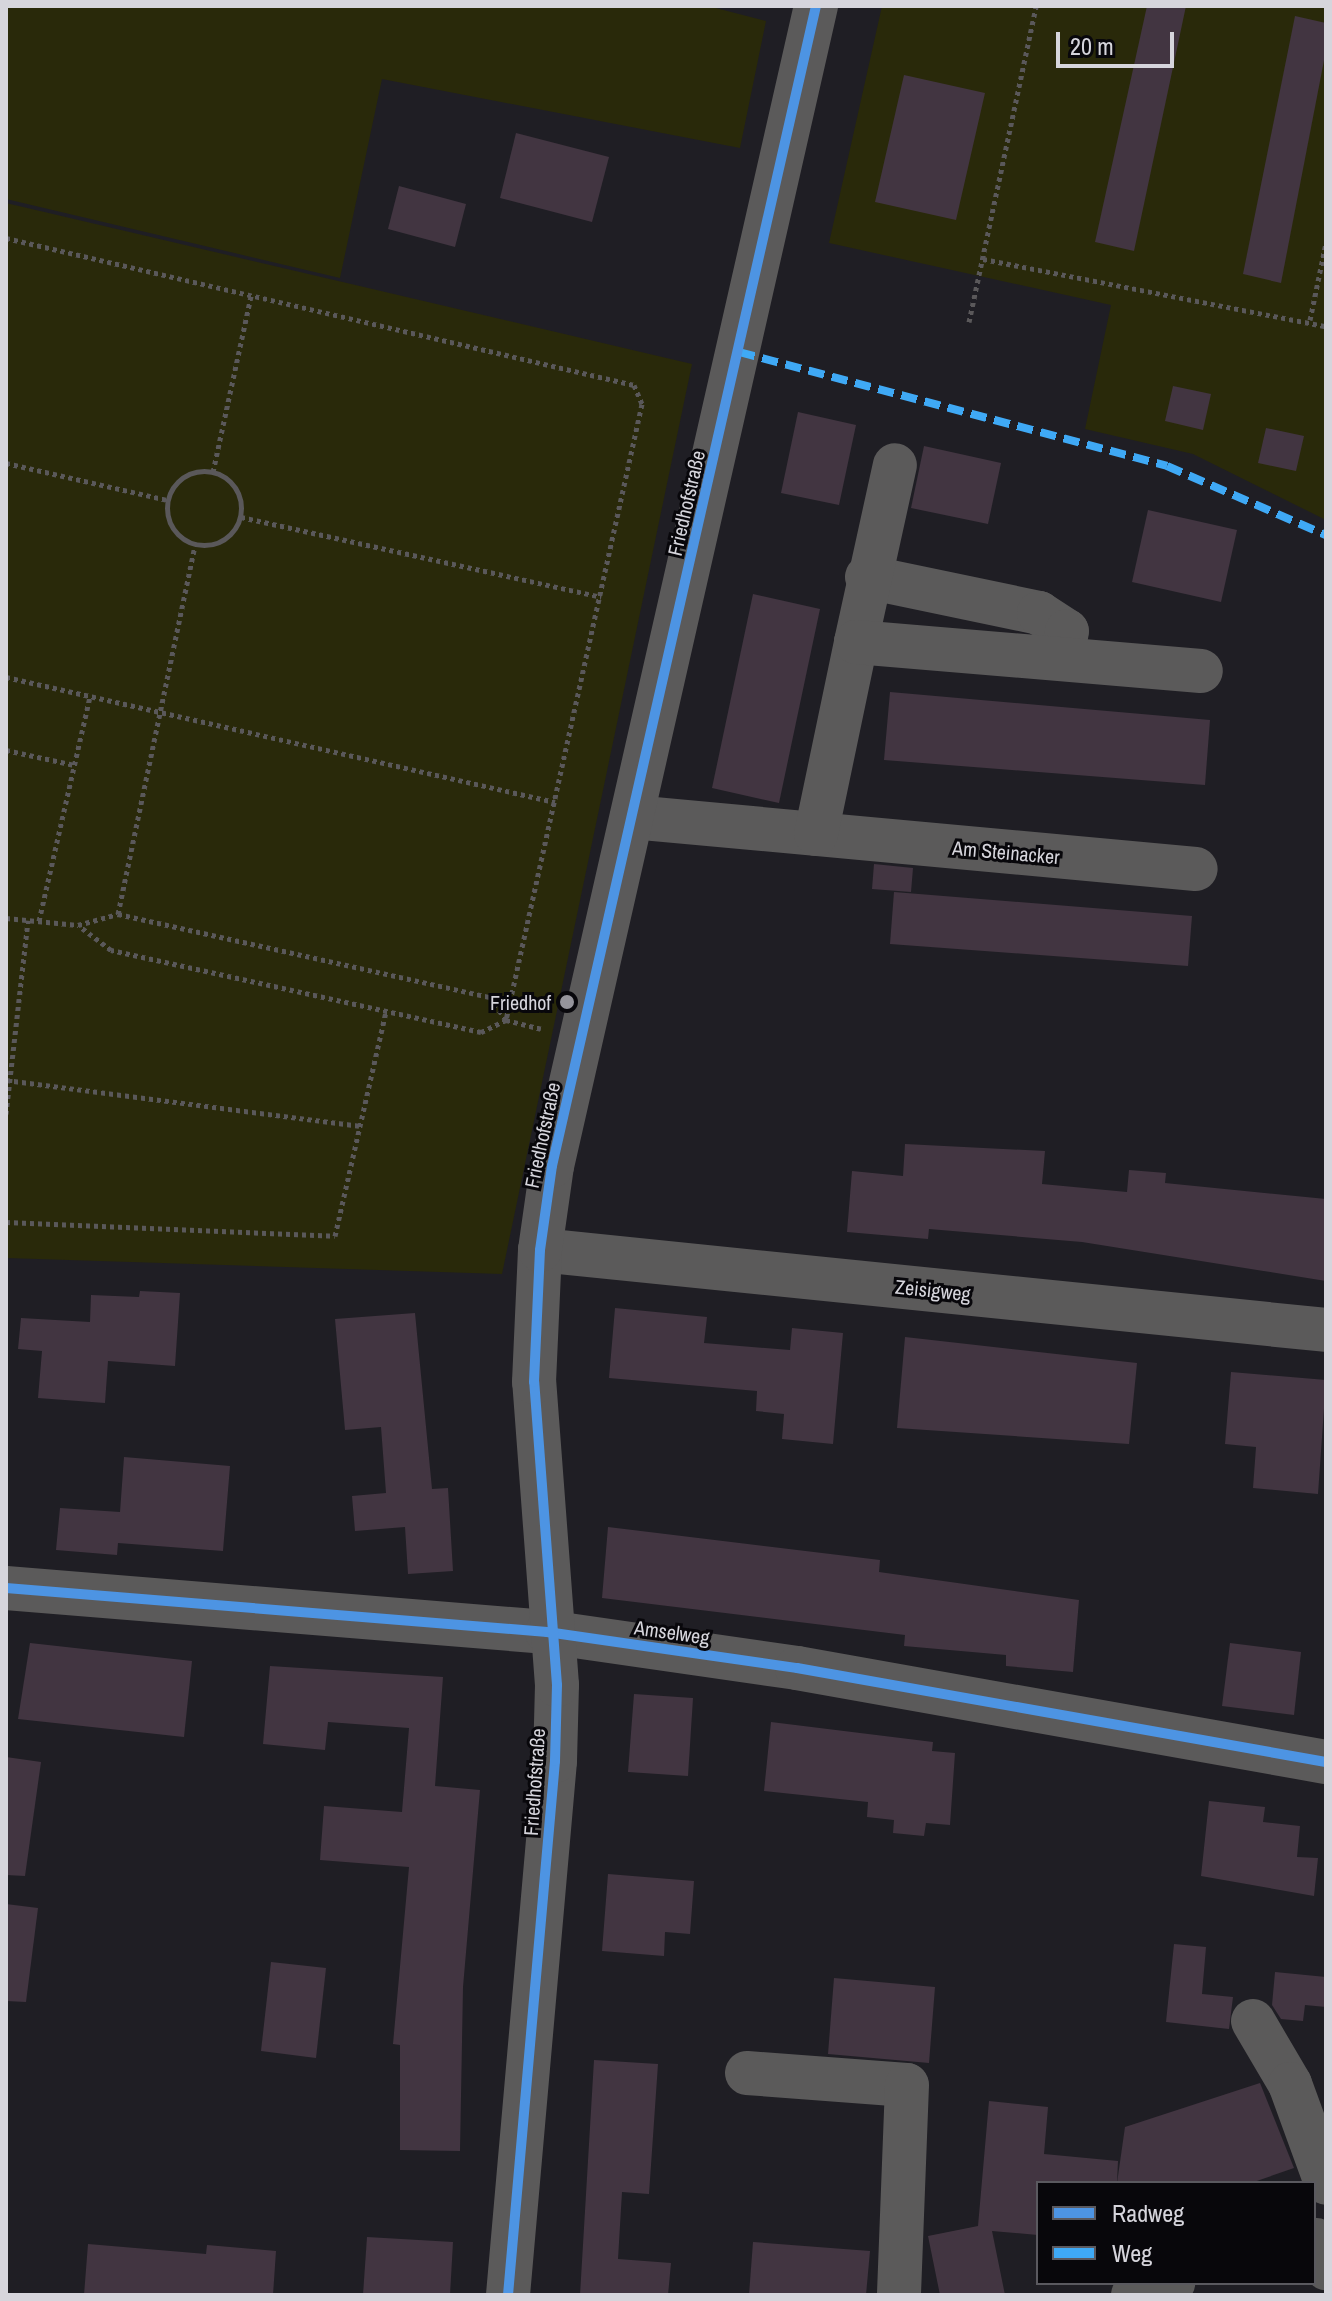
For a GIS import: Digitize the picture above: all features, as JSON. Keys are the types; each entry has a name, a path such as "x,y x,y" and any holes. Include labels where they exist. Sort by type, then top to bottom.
{"street":[{"name":"Friedhofstraße","path":"508,2295 555,1761 557,1685 547,1632 534,1382 540,1250 581,1040 816,6"},
{"path":"816,834 867,577 895,465"},
{"path":"867,577 1039,613 1067,631 1062,658"},
{"path":"856,642 1201,671"},
{"name":"Am Steinacker","path":"632,817 1196,869"},
{"name":"Zeisigweg","path":"540,1250 1326,1330"},
{"name":"Amselweg","path":"6,1588 547,1632 797,1668 1326,1762"},
{"path":"1253,2021 1290,2084 1326,2183"},
{"path":"747,2073 907,2085 899,2295"},
{"path":"1133,2295 1166,2285"}],"path":[{"path":"969,322 1036,6"},
{"path":"6,238 634,385 642,415 506,1020"},
{"path":"1310,320 1326,243"},
{"path":"983,259 1274,321 1310,320 1326,326"},
{"path":"213,472 251,296"},
{"path":"6,463 167,500"},
{"path":"213,472 237,489 241,517 224,541 195,545 172,528 167,500 184,476 213,472"},
{"path":"241,517 601,597"},
{"path":"118,914 195,545"},
{"path":"6,677 555,802"},
{"path":"39,921 90,696"},
{"path":"6,750 74,765"},
{"path":"6,918 78,925 118,914 490,997 506,1020 581,1040"},
{"path":"6,1114 28,920"},
{"path":"78,925 111,950 481,1032 506,1020"},
{"path":"6,1222 335,1236 386,1011"},
{"path":"8,1080 359,1126"}],"shaded area":[{"path":"6,6 708,6 766,21 740,148 382,79 340,278 6,199"},
{"path":"882,6 1326,6 1326,520 1193,454 1085,429 1111,305 829,243"},
{"path":"6,203 692,364 502,1274 6,1258"}],"building":[{"path":"1147,6 1186,6 1134,251 1095,242"},
{"path":"1295,16 1326,23 1326,50 1281,283 1243,274"},
{"path":"904,75 985,93 956,220 875,202"},
{"path":"516,133 609,157 592,222 500,198"},
{"path":"399,186 466,204 455,247 388,229"},
{"path":"1173,386 1211,394 1203,430 1165,421"},
{"path":"798,412 856,425 839,505 781,493"},
{"path":"1266,428 1304,436 1296,471 1258,463"},
{"path":"924,446 1001,463 988,524 911,508"},
{"path":"1148,510 1237,530 1221,602 1132,582"},
{"path":"753,594 820,609 779,803 712,788"},
{"path":"890,692 1210,720 1205,785 884,760"},
{"path":"874,864 913,868 911,892 872,889"},
{"path":"894,892 1192,916 1188,966 890,944"},
{"path":"905,1144 1045,1151 1042,1184 1127,1192 1129,1170 1166,1173 1165,1183 1326,1199 1326,1281 1082,1242 929,1229 928,1239 847,1232 852,1171 903,1176"},
{"path":"140,1291 180,1293 175,1366 108,1361 105,1403 38,1398 42,1351 18,1349 21,1318 90,1322 91,1295 139,1297"},
{"path":"615,1308 707,1317 704,1343 790,1350 792,1328 843,1333 833,1444 782,1439 784,1414 756,1411 757,1391 609,1378"},
{"path":"415,1313 432,1489 448,1488 453,1571 408,1574 405,1527 355,1531 352,1496 386,1493 381,1427 345,1430 335,1319"},
{"path":"905,1337 1137,1363 1129,1444 897,1428"},
{"path":"1231,1372 1326,1380 1318,1494 1253,1488 1256,1447 1225,1444"},
{"path":"124,1457 230,1466 223,1551 118,1543 117,1555 56,1550 60,1508 120,1512"},
{"path":"608,1527 880,1560 879,1572 1079,1600 1073,1672 1006,1666 1006,1655 904,1646 905,1635 602,1598"},
{"path":"30,1643 192,1661 184,1737 18,1719"},
{"path":"1230,1643 1301,1652 1294,1715 1222,1706"},
{"path":"270,1666 443,1677 435,1786 480,1790 463,1987 460,2151 400,2150 400,2045 393,2044 409,1867 320,1860 324,1806 402,1812 409,1728 328,1722 325,1750 263,1744"},
{"path":"634,1694 693,1698 688,1776 628,1772"},
{"path":"771,1722 933,1742 932,1751 955,1753 950,1825 926,1823 924,1836 893,1833 894,1820 867,1817 868,1802 764,1791"},
{"path":"6,1757 41,1762 25,1876 6,1875"},
{"path":"1209,1801 1265,1807 1263,1822 1300,1826 1297,1857 1318,1858 1314,1896 1201,1876"},
{"path":"608,1874 694,1881 690,1934 665,1932 664,1956 602,1951"},
{"path":"6,1904 38,1908 26,2002 6,2001"},
{"path":"1174,1944 1206,1947 1202,1994 1233,1997 1229,2029 1166,2022"},
{"path":"271,1962 326,1968 316,2058 261,2051"},
{"path":"1275,1972 1326,1977 1326,2007 1305,2005 1303,2021 1281,2019 1272,2005"},
{"path":"834,1978 935,1987 929,2063 828,2054"},
{"path":"594,2060 658,2064 649,2194 622,2192 618,2259 671,2263 668,2295 580,2295"},
{"path":"1260,2083 1294,2168 1257,2181 1117,2181 1125,2127"},
{"path":"989,2101 1048,2107 1044,2154 1118,2161 1117,2181 1036,2181 1036,2235 992,2231 1005,2295 940,2295 928,2236 978,2226"},
{"path":"367,2237 453,2242 450,2295 363,2295"},
{"path":"753,2242 870,2251 866,2295 749,2295"},
{"path":"88,2244 206,2254 207,2245 276,2251 273,2295 84,2295"}],"marked path":[{"path":"739,352 1167,466 1326,535"}],"cycle path":[{"path":"508,2295 555,1761 557,1685 534,1382 540,1250 552,1166 816,6"},
{"path":"6,1588 547,1632 797,1668 1326,1762"}],"place":[{"name":"Friedhof","path":"567,1002"}]}
